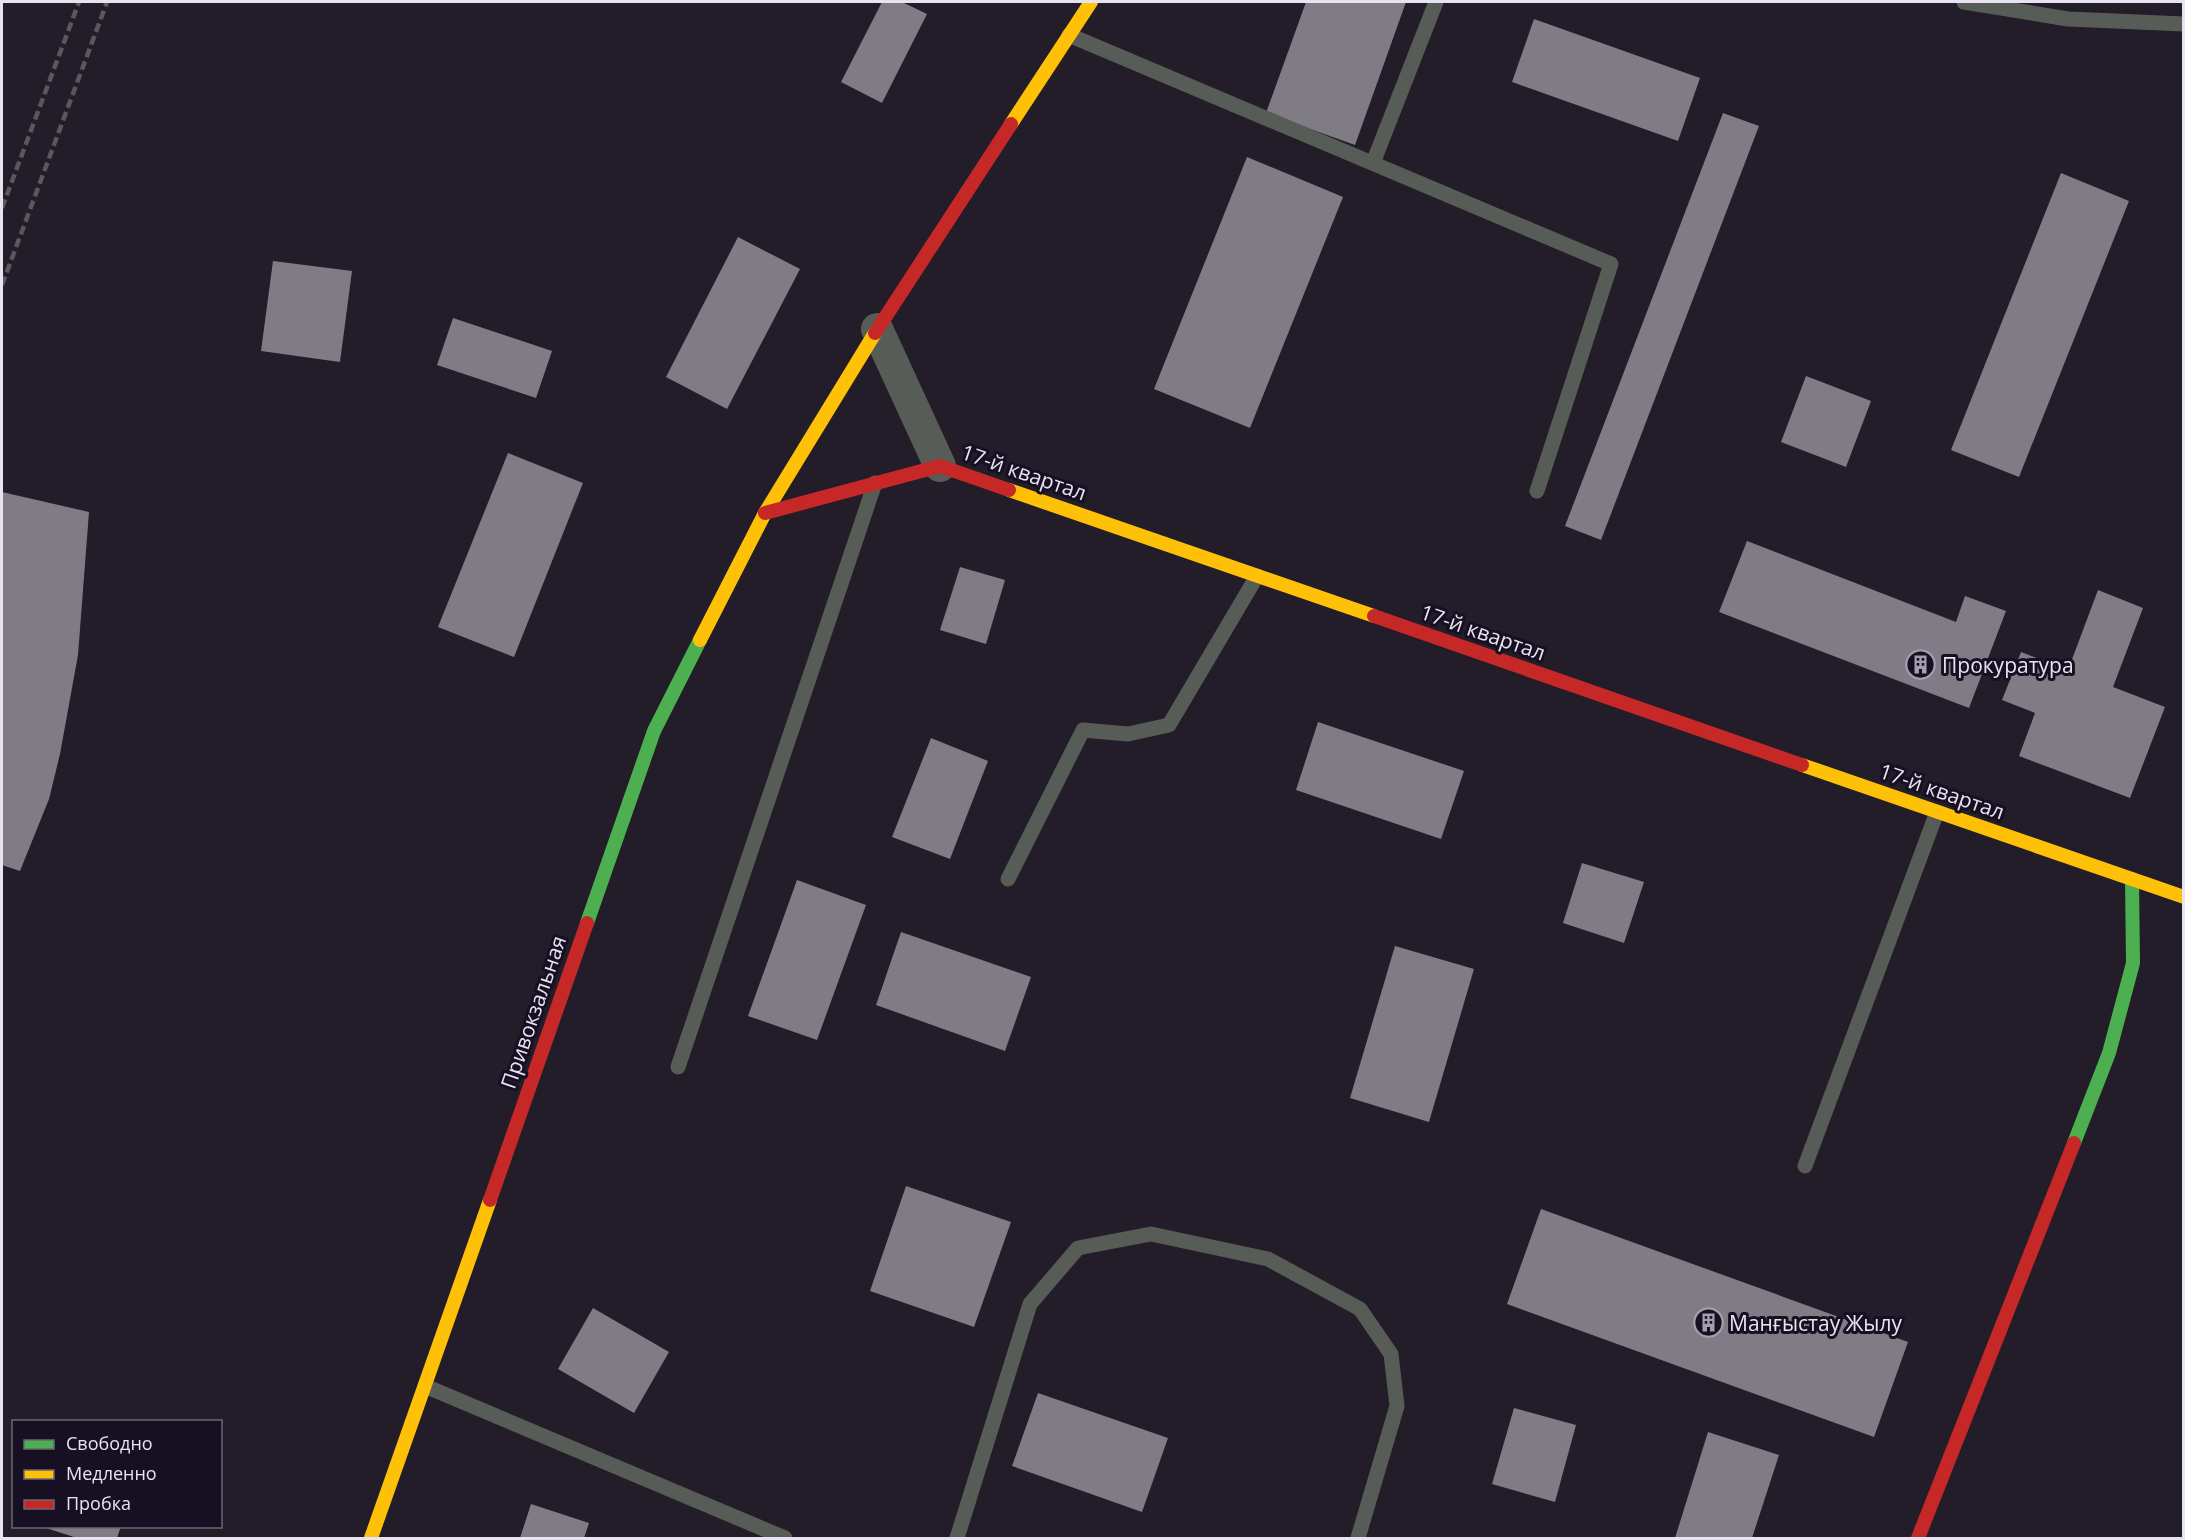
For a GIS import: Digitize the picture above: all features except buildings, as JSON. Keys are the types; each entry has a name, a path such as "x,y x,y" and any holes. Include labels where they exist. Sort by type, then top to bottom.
{"street":[{"name":"Привокзальная","path":"371,1539 654,730 765,513 877,329 1091,2"},
{"path":"877,329 940,466"},
{"name":"17-й квартал","path":"765,513 940,466 2184,897"},
{"path":"1918,1539 2109,1053 2133,963 2132,879"}],"lane":[{"path":"1373,164 1436,2"},
{"path":"1964,2 2068,19 2184,24"},
{"path":"1069,35 1611,264 1537,491"},
{"path":"678,1067 875,483"},
{"path":"1008,879 1083,730 1128,734 1169,724 1257,576"},
{"path":"1805,1166 1937,812"},
{"path":"957,1539 1030,1304 1078,1248 1151,1234 1268,1259 1360,1309 1390,1354 1397,1406 1358,1539"},
{"path":"424,1386 785,1539"}],"railway":[{"path":"2,208 79,2"},
{"path":"2,285 107,2"}],"traffic: fast":[{"path":"587,923 654,731 700,640"},
{"path":"2074,1143 2109,1053 2133,963 2132,879"}],"traffic: slow":[{"path":"1011,124 1091,2"},
{"path":"700,640 765,513 875,333"},
{"path":"1009,490 1374,616"},
{"path":"1802,765 2184,897"},
{"path":"371,1538 490,1200"}],"traffic: jam":[{"path":"875,333 1011,124"},
{"path":"765,513 940,466 1009,490"},
{"path":"1374,616 1802,765"},
{"path":"490,1200 587,923"},
{"path":"1918,1538 2074,1143"}],"place":[{"name":"Прокуратура","path":"1921,665"},
{"name":"Манғыстау Жылу","path":"1708,1323"}]}
